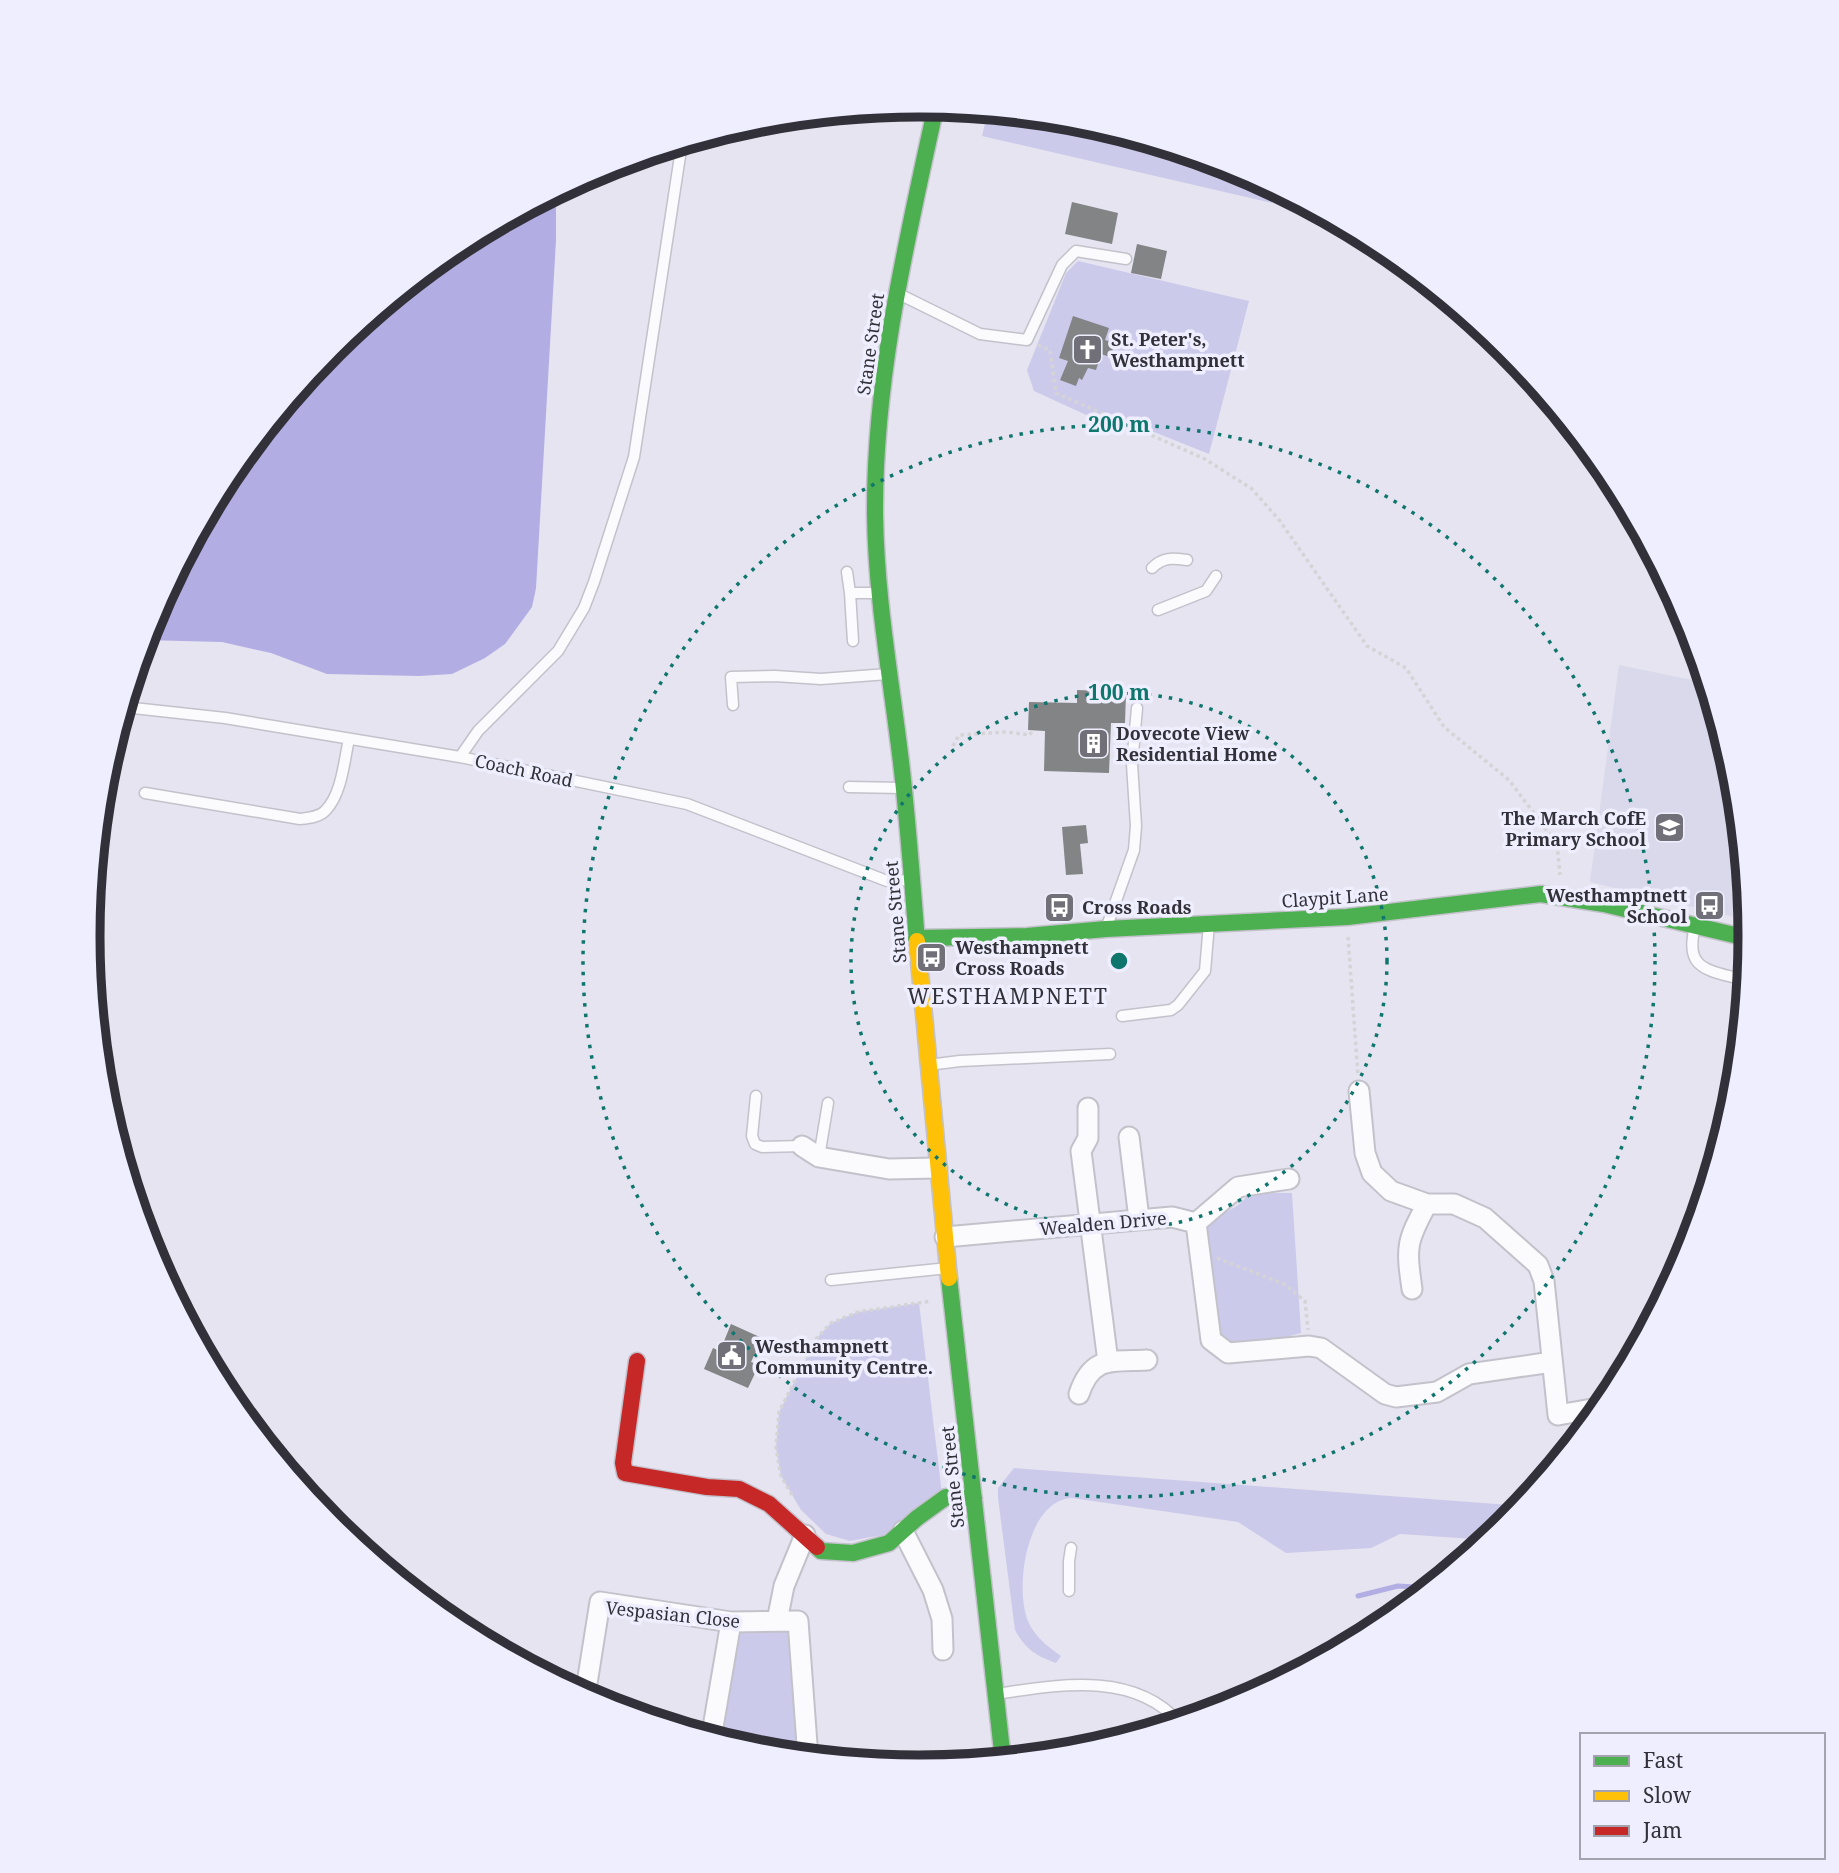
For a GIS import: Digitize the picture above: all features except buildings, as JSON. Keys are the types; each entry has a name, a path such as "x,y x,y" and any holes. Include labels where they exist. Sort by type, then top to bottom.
{"street":[{"name":"Stane Street","path":"934,118 896,292 886,357 876,467 875,513 879,593 903,788 937,1168 1002,1751"},
{"name":"Claypit Lane","path":"916,938 1027,936 1106,929 1347,917 1541,894 1604,904 1739,936"},
{"path":"1359,1091 1365,1153 1372,1173 1391,1191 1427,1204 1454,1204 1485,1218 1538,1265 1544,1281 1558,1415 1589,1410"},
{"path":"1088,1108 1088,1138 1081,1151 1108,1362"},
{"name":"Wealden Drive","path":"1129,1137 1139,1219"},
{"path":"810,1151 889,1169 937,1168"},
{"path":"1289,1179 1238,1187 1196,1223 1211,1340 1228,1353 1309,1346 1321,1348 1385,1394 1396,1397 1437,1392 1469,1374 1552,1363"},
{"path":"1412,1289 1407,1255 1411,1233 1427,1204"},
{"name":"Wealden Drive","path":"945,1237 1172,1217 1196,1223"},
{"path":"1079,1394 1084,1378 1094,1367 1108,1362 1147,1360"},
{"path":"637,1361 623,1463 625,1474 739,1489 769,1504 821,1550 853,1553 889,1543 946,1497 974,1498"},
{"path":"903,1531 933,1590 942,1619 943,1650"},
{"path":"777,1621 784,1586 805,1535"},
{"name":"Vespasian Close","path":"587,1685 600,1602 731,1622 798,1621 807,1748"},
{"path":"713,1729 731,1622"}],"lane":[{"path":"460,757 478,731 558,651 572,631 591,591 634,457 681,153"},
{"path":"896,292 980,334 1027,340 1062,265 1076,251 1126,259"},
{"path":"1152,568 1167,558 1187,560"},
{"path":"847,572 853,641"},
{"path":"1158,610 1206,591 1216,576"},
{"path":"850,593 879,593"},
{"path":"733,705 731,677 821,679 889,674"},
{"path":"1106,929 1134,850 1136,825 1132,764 1137,708"},
{"name":"Coach Road","path":"132,709 225,718 460,757 687,804 887,881 912,880"},
{"path":"145,793 300,819 315,817 326,812 335,796 349,739"},
{"path":"849,787 903,788"},
{"path":"1122,1016 1171,1010 1178,1005 1205,971 1209,924"},
{"path":"1695,926 1690,946 1692,957 1710,970 1737,978"},
{"path":"927,1065 1110,1054"},
{"path":"757,1096 752,1136 755,1144 762,1147 810,1151 828,1103"},
{"path":"831,1280 948,1268"},
{"path":"1069,1591 1071,1548"},
{"path":"995,1694 1087,1684 1120,1688 1152,1700 1172,1716"}],"path":[{"path":"1027,340 1050,350 1056,393 1205,459 1252,489 1280,521 1367,646 1406,668 1444,727 1509,779 1557,844 1562,898"},
{"path":"953,746 960,735 1006,732 1030,735 1032,730"},
{"path":"1347,917 1359,1091"},
{"path":"1201,1253 1284,1284 1306,1301 1309,1346"},
{"path":"794,1499 781,1476 776,1448 779,1412 816,1339 831,1323 858,1312 939,1300"}],"shaded area":[{"path":"986,120 1026,124 1132,145 1233,179 1273,197 1272,203 982,136"},
{"path":"556,202 536,588 532,607 505,644 485,658 452,674 419,676 327,674 271,653 222,642 155,640 184,574 210,527 269,437 340,357 420,286 464,255"},
{"path":"1078,261 1249,301 1209,454 1124,420 1119,430 1034,391 1027,370 1066,273"},
{"name":"The March CofE Primary School","path":"1619,665 1692,680 1694,668 1723,777 1732,830 1738,918 1590,882"},
{"path":"1292,1193 1301,1333 1265,1343 1242,1344 1222,1335 1214,1324 1204,1234 1209,1221 1237,1206 1247,1197"},
{"path":"919,1303 942,1494 893,1533 850,1541 826,1534 801,1510 781,1476 776,1448 779,1412 816,1339 831,1323 858,1312"},
{"path":"1014,1468 1509,1505 1475,1539 1400,1534 1371,1548 1286,1553 1238,1522 1072,1498 1057,1502 1044,1513 1035,1529 1028,1548 1023,1588 1028,1621 1046,1645 1061,1656 1056,1663 1032,1651 1015,1630 998,1488"},
{"path":"793,1626 802,1747 720,1731 737,1628"}],"waterway":[{"path":"1358,1596 1398,1586 1419,1587"}],"traffic: fast":[{"path":"917,941 903,784 878,576 876,462 894,309 933,118"},
{"path":"916,938 1027,936 1106,929 1347,917 1541,894 1604,904 1739,936"},
{"path":"949,1278 1002,1751"},
{"path":"817,1547 821,1551 853,1553 889,1543 946,1497 974,1498"}],"traffic: slow":[{"path":"917,941 949,1278"}],"traffic: jam":[{"path":"637,1361 623,1463 625,1473 707,1487 739,1489 769,1504 817,1547"}],"place":[{"name":"St. Peter's, Westhampnett","path":"1088,349"},
{"name":"Dovecote View Residential Home","path":"1093,743"},
{"name":"The March CofE Primary School","path":"1669,828"},
{"name":"Westhamptnett School","path":"1710,905"},
{"name":"Cross Roads","path":"1059,907"},
{"name":"Westhampnett Cross Roads","path":"932,957"},
{"name":"Westhampnett Community Centre.","path":"732,1356"}],"district":[{"name":"WESTHAMPNETT","path":"1008,996"}]}
